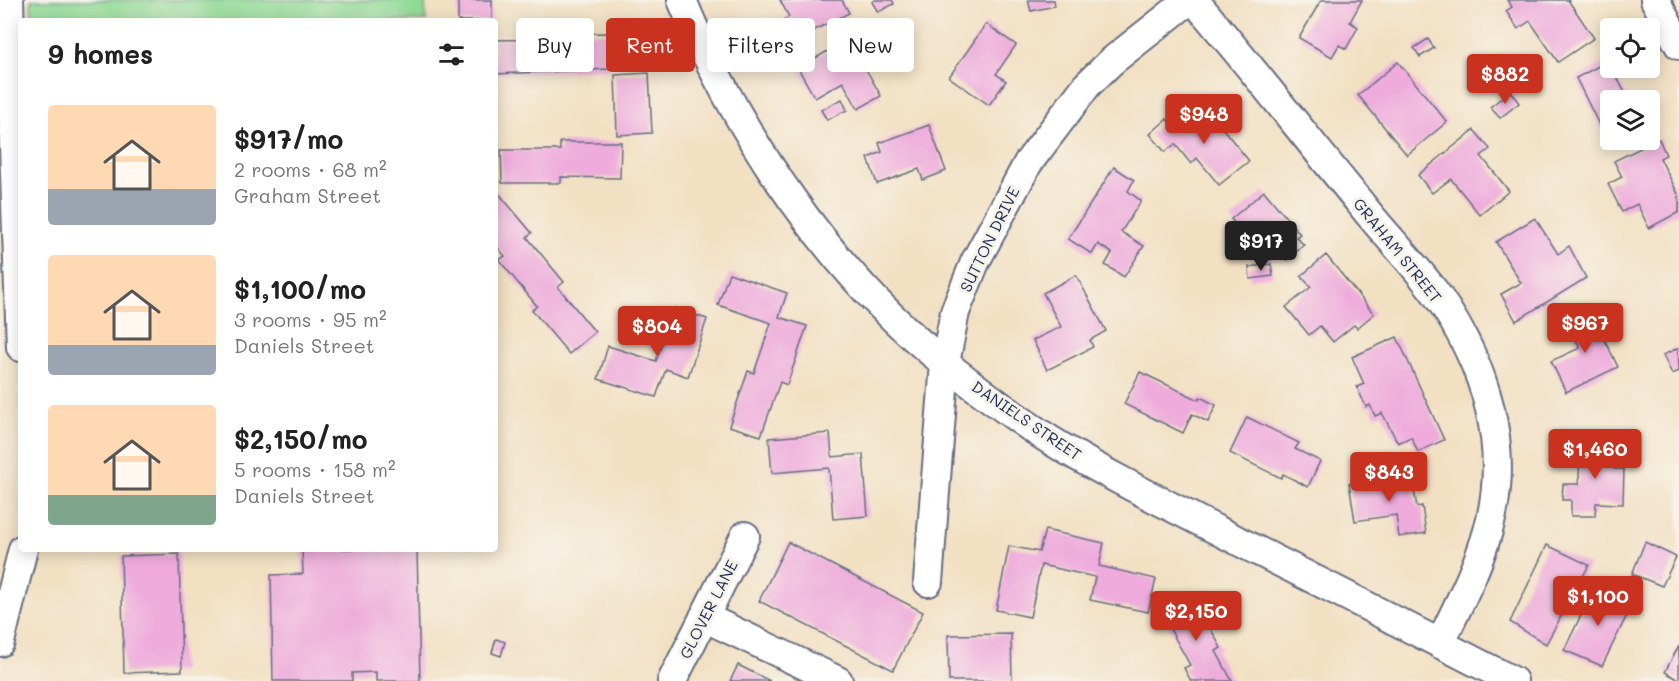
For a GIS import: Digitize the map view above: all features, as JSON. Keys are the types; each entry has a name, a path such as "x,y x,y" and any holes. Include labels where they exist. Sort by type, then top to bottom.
{"street":[{"path":"9,0 9,295 18,334"},
{"name":"DANIELS STREET","path":"682,0 714,71 753,141 790,195 848,268 894,317 945,363 1049,439 1116,478 1514,681"},
{"name":"SUTTON DRIVE","path":"928,582 945,363 955,312 975,262 1028,163 1087,86 1112,61 1189,0"},
{"name":"GRAHAM STREET","path":"1194,0 1436,294 1479,368 1490,400 1494,426 1495,491 1489,530 1477,565 1440,644"},
{"path":"1655,0 1679,45"},
{"name":"GLOVER LANE","path":"672,681 745,536"},
{"path":"0,642 22,552"},
{"path":"704,617 838,681"}],"green space":[{"path":"31,0 425,0 426,18 32,18"}],"building":[{"path":"458,0 492,0 492,18 458,18"},
{"path":"780,0 842,0 849,13 839,18 827,18 827,24 815,30 815,18 787,18 789,17"},
{"path":"892,0 894,4 878,12 872,2"},
{"path":"1028,0 1054,0 1055,6 1031,11"},
{"path":"1321,0 1362,0 1350,22 1358,27 1346,49 1339,45 1332,57 1299,38"},
{"path":"1507,0 1568,0 1594,38 1558,62 1530,21 1518,29 1506,11 1512,7"},
{"path":"986,24 1016,45 996,74 1006,81 989,105 949,77"},
{"path":"594,33 606,33 606,69 594,70"},
{"path":"1428,39 1434,48 1420,57 1414,48"},
{"path":"498,40 516,40 516,72 541,72 498,74"},
{"path":"827,52 827,72 868,72 881,96 858,109 843,82 815,98 800,72 815,72 815,58"},
{"path":"1398,62 1447,122 1407,155 1358,95"},
{"path":"1600,65 1600,78 1617,78 1624,90 1600,90 1600,127 1576,78"},
{"path":"649,73 652,133 617,135 615,75"},
{"path":"1510,91 1519,103 1500,118 1490,107"},
{"path":"842,99 847,110 827,120 821,110"},
{"path":"1206,108 1249,161 1219,185 1197,158 1191,164 1175,144 1165,152 1150,134 1167,119 1177,132"},
{"path":"929,125 946,171 923,180 919,169 877,184 868,158 882,152 879,143"},
{"path":"1474,130 1490,149 1481,156 1509,191 1480,215 1451,179 1432,193 1418,175"},
{"path":"1660,141 1666,155 1660,158 1679,196 1679,212 1649,228 1637,204 1622,212 1608,184 1622,177 1614,161 1636,150 1660,150"},
{"path":"560,142 621,142 620,178 561,177 561,183 502,183 501,150 560,150"},
{"path":"1114,167 1134,180 1128,191 1141,201 1121,232 1144,246 1124,277 1105,265 1112,253 1098,244 1092,254 1068,239"},
{"path":"1264,191 1300,234 1296,237 1304,245 1287,260 1280,251 1267,262 1231,219"},
{"path":"498,193 532,233 527,237 564,282 558,287 595,332 569,354 532,310 537,306 499,260 505,256 498,248"},
{"path":"1535,218 1558,254 1569,246 1586,278 1516,321 1501,294 1521,283 1496,242"},
{"path":"1326,255 1374,314 1357,328 1354,325 1333,342 1320,326 1309,335 1286,307 1311,287 1301,276"},
{"path":"1271,264 1273,276 1250,279 1249,267"},
{"path":"729,273 787,293 779,317 807,326 787,385 780,382 761,436 729,426 748,371 754,373 771,323 718,305"},
{"path":"1076,275 1106,331 1090,340 1093,347 1047,370 1033,340 1061,327 1043,293"},
{"path":"674,308 707,319 688,377 666,369 656,397 598,379 608,346 656,361"},
{"path":"1590,310 1618,367 1566,392 1551,361 1580,348 1567,321"},
{"path":"1397,337 1444,440 1418,452 1411,437 1398,443 1382,413 1375,416 1370,405 1366,407 1357,387 1364,384 1352,357"},
{"path":"1678,348 1679,371 1672,374 1663,355"},
{"path":"1140,372 1199,400 1200,397 1216,405 1208,422 1192,414 1183,433 1124,404"},
{"path":"1247,417 1299,443 1295,449 1320,461 1308,487 1283,474 1281,478 1230,453"},
{"path":"830,433 832,457 863,454 868,516 833,519 829,468 772,473 769,438"},
{"path":"1580,442 1615,443 1614,469 1624,469 1623,504 1596,503 1595,516 1571,516 1571,500 1562,500 1563,484 1579,484"},
{"path":"1411,474 1417,507 1422,506 1426,533 1399,537 1396,515 1355,521 1349,483"},
{"path":"1045,530 1104,543 1099,566 1156,579 1148,612 1090,600 1095,577 1041,565 1030,617 996,610 1009,546 1039,552"},
{"path":"788,542 923,612 893,670 759,601"},
{"path":"1645,542 1676,557 1662,586 1632,574"},
{"path":"1547,545 1589,565 1546,644 1510,622"},
{"path":"302,552 417,552 420,681 376,681 376,672 352,673 352,681 273,681 271,575 303,574"},
{"path":"179,554 182,671 124,673 121,556"},
{"path":"1595,587 1632,605 1602,666 1564,650"},
{"path":"1193,596 1221,648 1216,651 1232,681 1191,681 1184,668 1190,665 1161,613"},
{"path":"1011,634 1012,681 949,681 948,635"},
{"path":"496,639 505,642 501,656 492,653"},
{"path":"1679,645 1679,680 1665,672"},
{"path":"738,665 770,681 730,681"}]}
